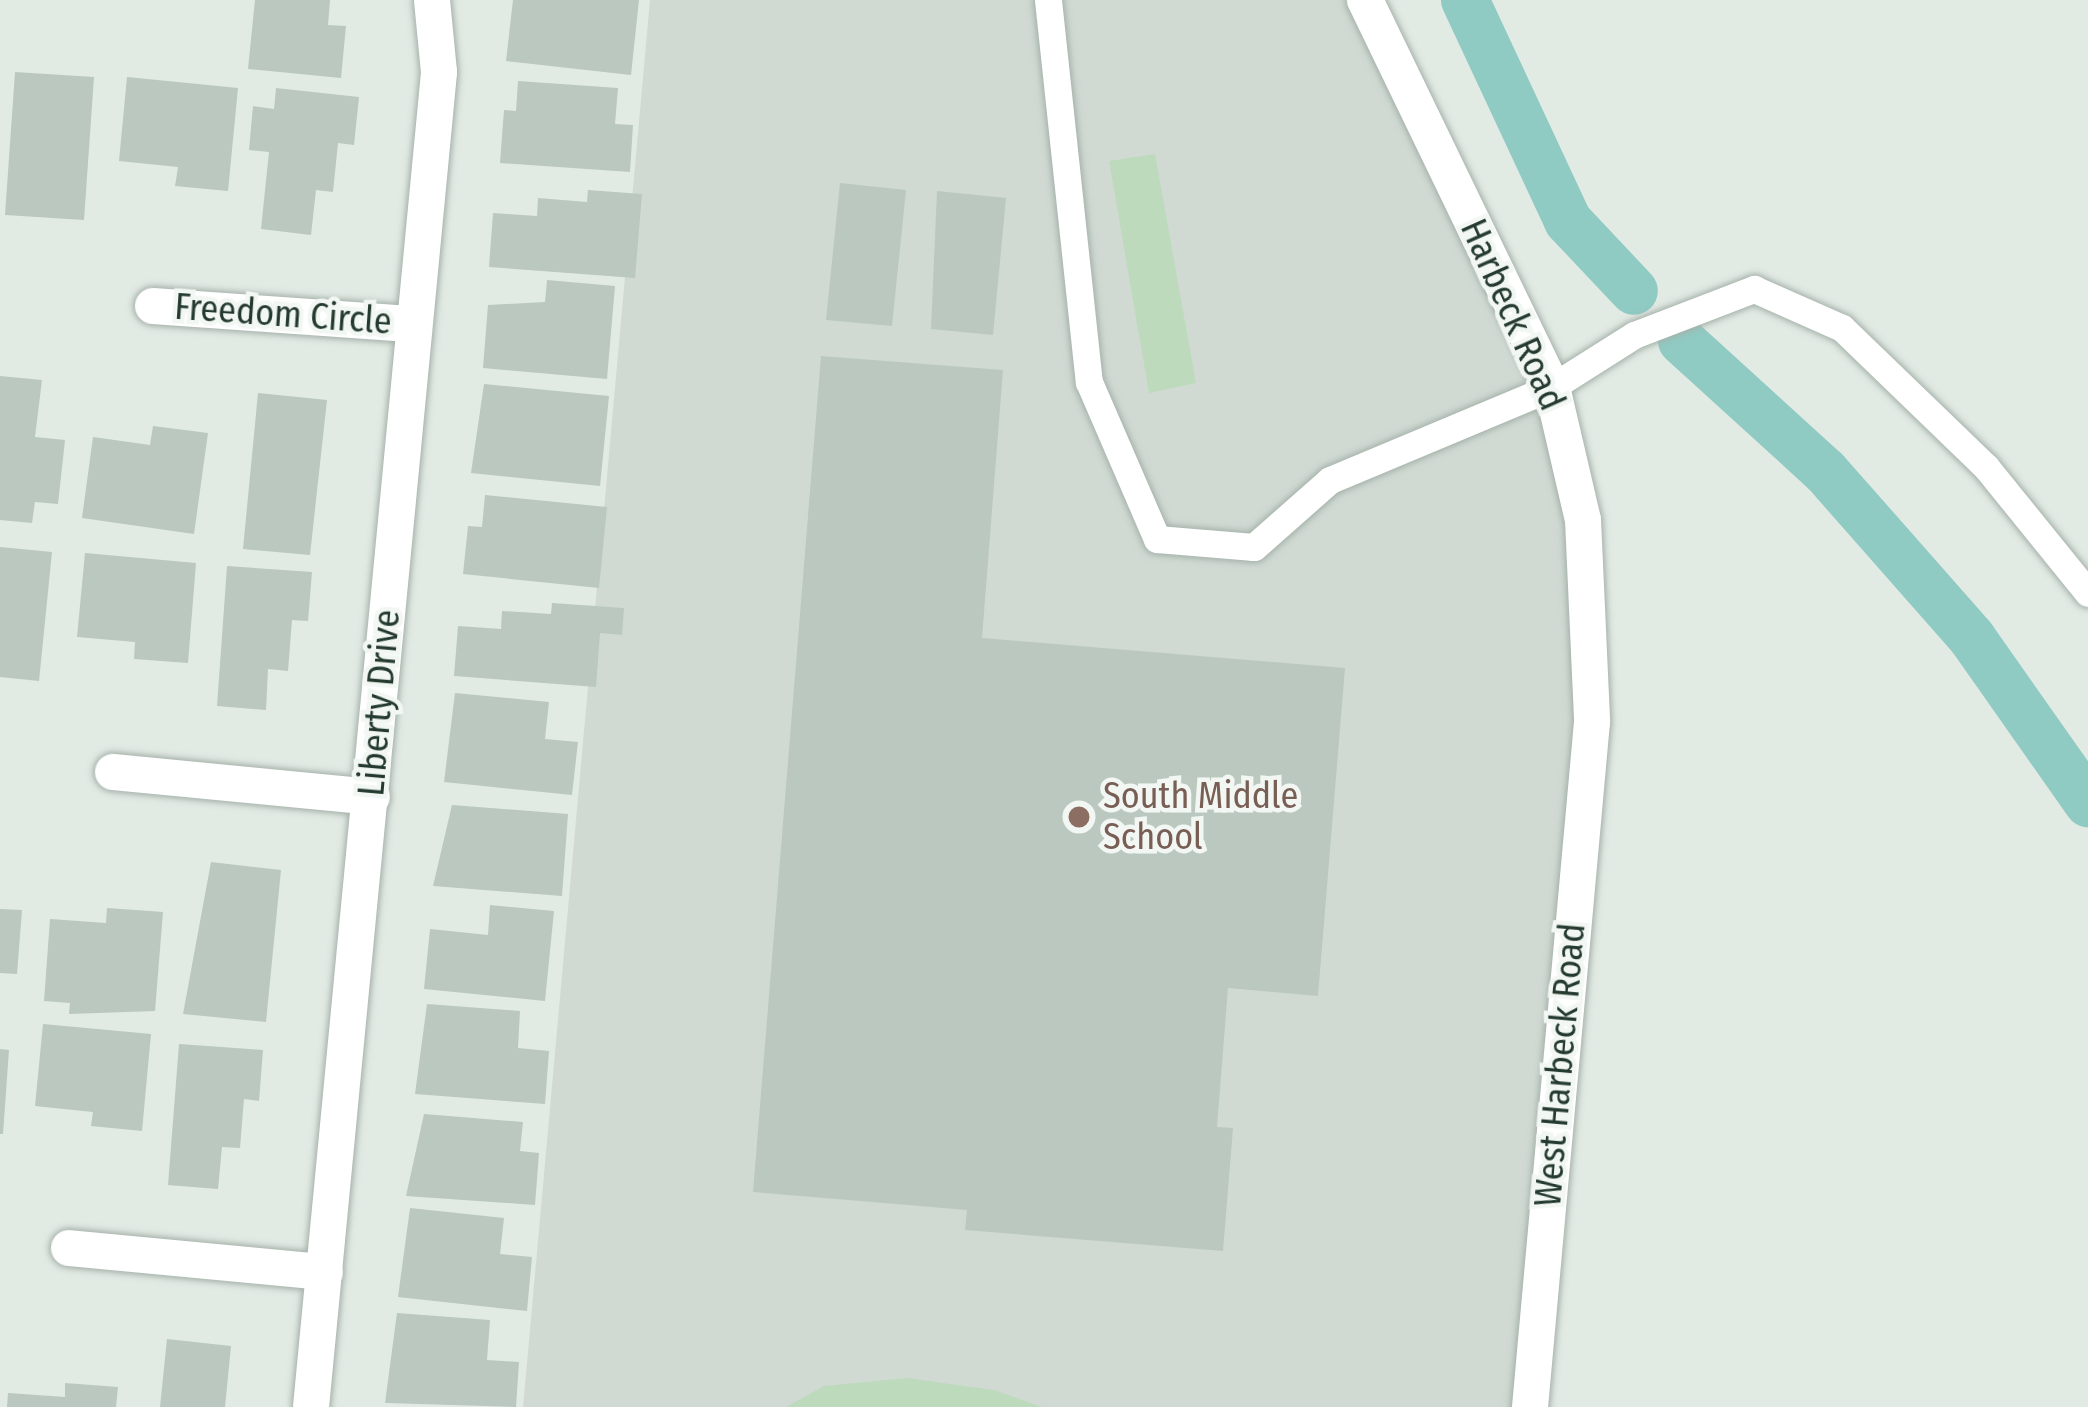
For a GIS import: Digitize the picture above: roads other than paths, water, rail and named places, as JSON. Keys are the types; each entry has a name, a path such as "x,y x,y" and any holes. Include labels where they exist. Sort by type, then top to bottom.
{"street":[{"name":"Liberty Drive","path":"311,1407 439,72 432,0"},
{"name":"Harbeck Road","path":"1365,0 1552,387 1582,520 1592,722"},
{"name":"Freedom Circle","path":"153,306 413,324"},
{"name":"West Harbeck Road","path":"1530,1407 1592,722"},
{"path":"113,772 372,797"},
{"path":"69,1248 325,1272"}],"lane":[{"path":"1047,14 1089,382 1157,539 1254,547 1330,480 1552,387 1634,335 1754,289 1842,328 1986,467 2088,593"}],"waterway":[{"path":"1465,0 1568,221 1634,291"},
{"path":"1682,341 1825,471 1972,638 2088,803"}],"place":[{"name":"South Middle School","path":"1079,817"}]}
